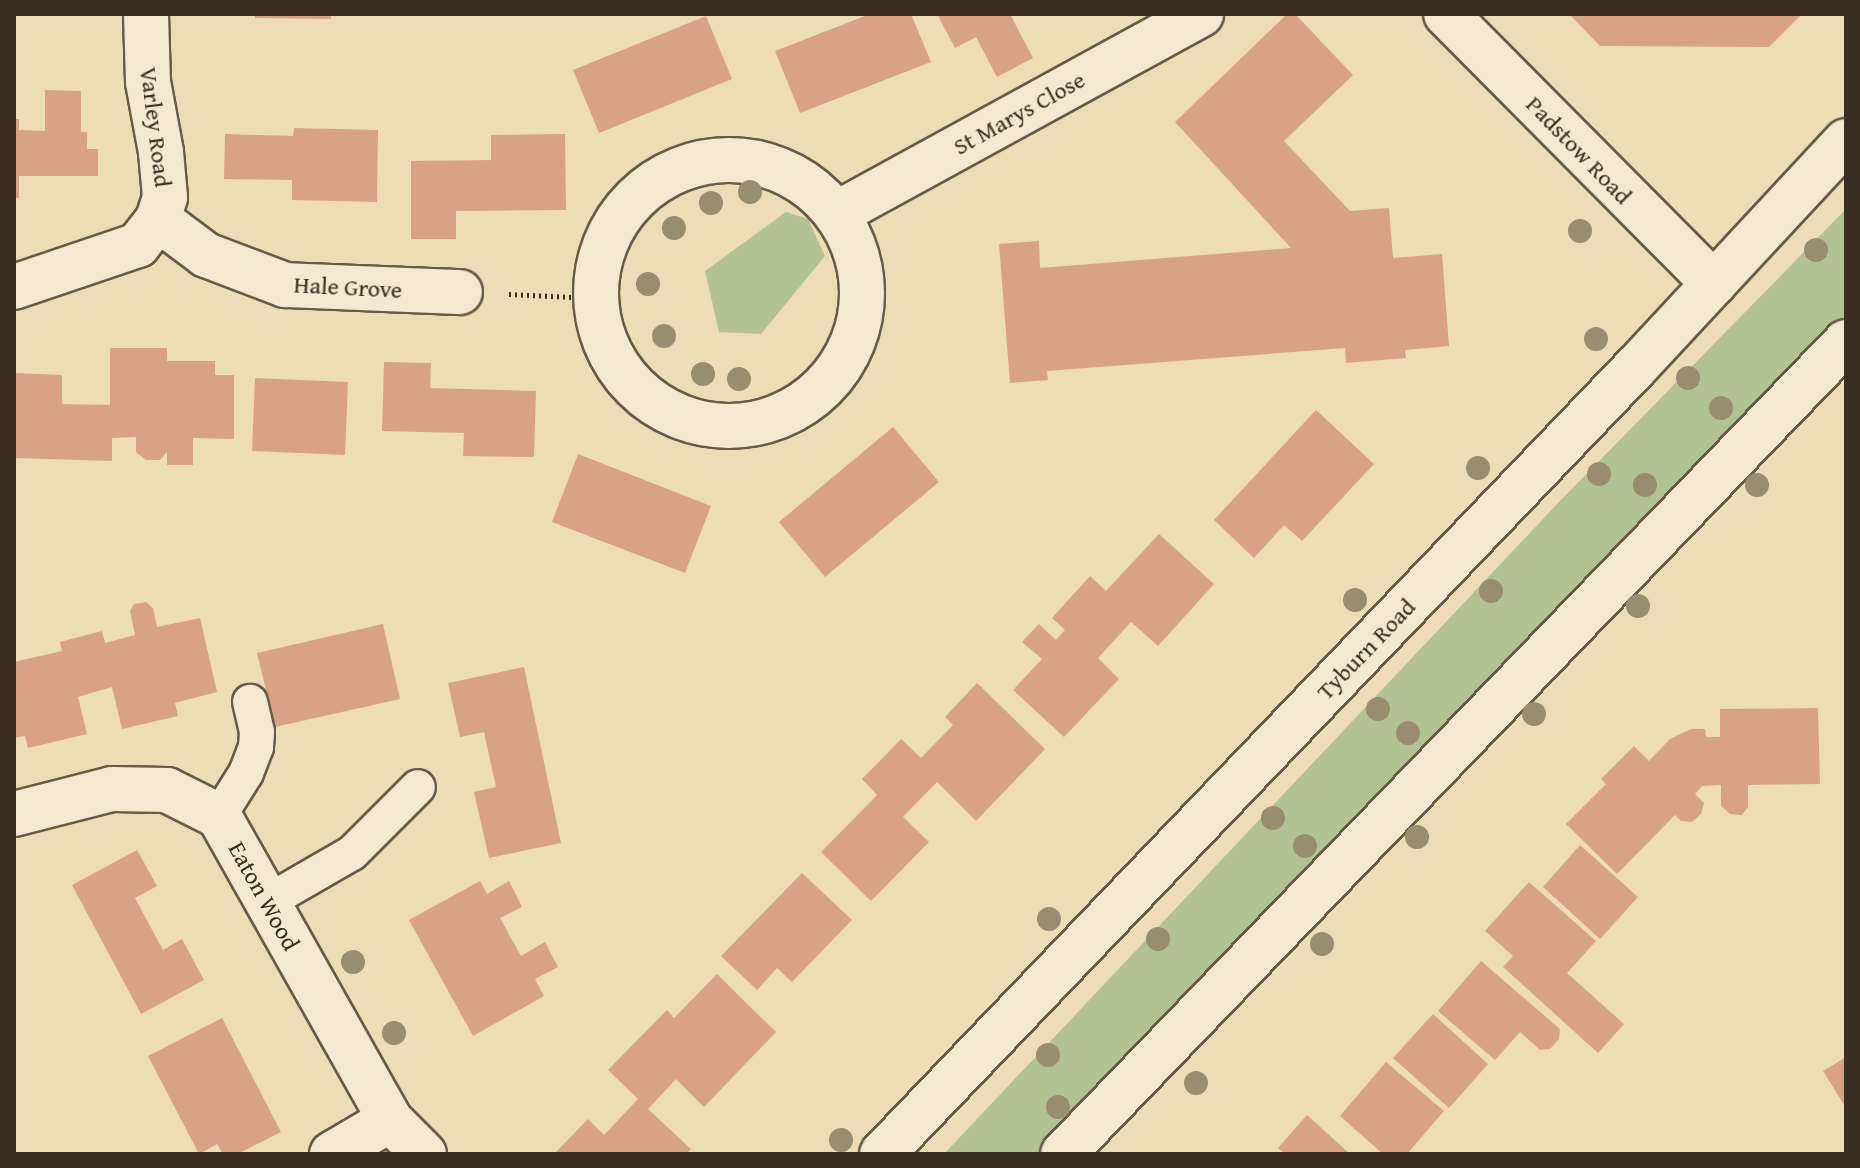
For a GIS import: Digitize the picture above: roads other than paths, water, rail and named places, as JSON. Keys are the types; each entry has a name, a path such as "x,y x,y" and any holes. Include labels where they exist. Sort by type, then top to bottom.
{"street":[{"name":"Varley Road","path":"14,287 138,245 158,219 165,197 161,152 148,82 146,14"},
{"name":"St Marys Close","path":"838,213 1201,14"},
{"name":"Padstow Road","path":"1446,14 1714,284"},
{"name":"Tyburn Road","path":"882,1154 1714,284 1846,141"},
{"path":"720,158 773,165 811,186 838,213 855,245 863,277 859,332 836,375 784,417 723,428 668,414 618,372 593,298 606,234 646,186 720,158"},
{"name":"Hale Grove","path":"158,219 206,255 285,285 460,292"},
{"path":"1063,1154 1846,342"},
{"name":"Eaton Wood","path":"14,814 112,789 167,790 219,816 390,1120 424,1154"},
{"path":"332,1154 390,1120"}],"lane":[{"path":"219,816 246,773 256,747 257,732 250,702"},
{"path":"267,902 352,853 418,787"}]}
